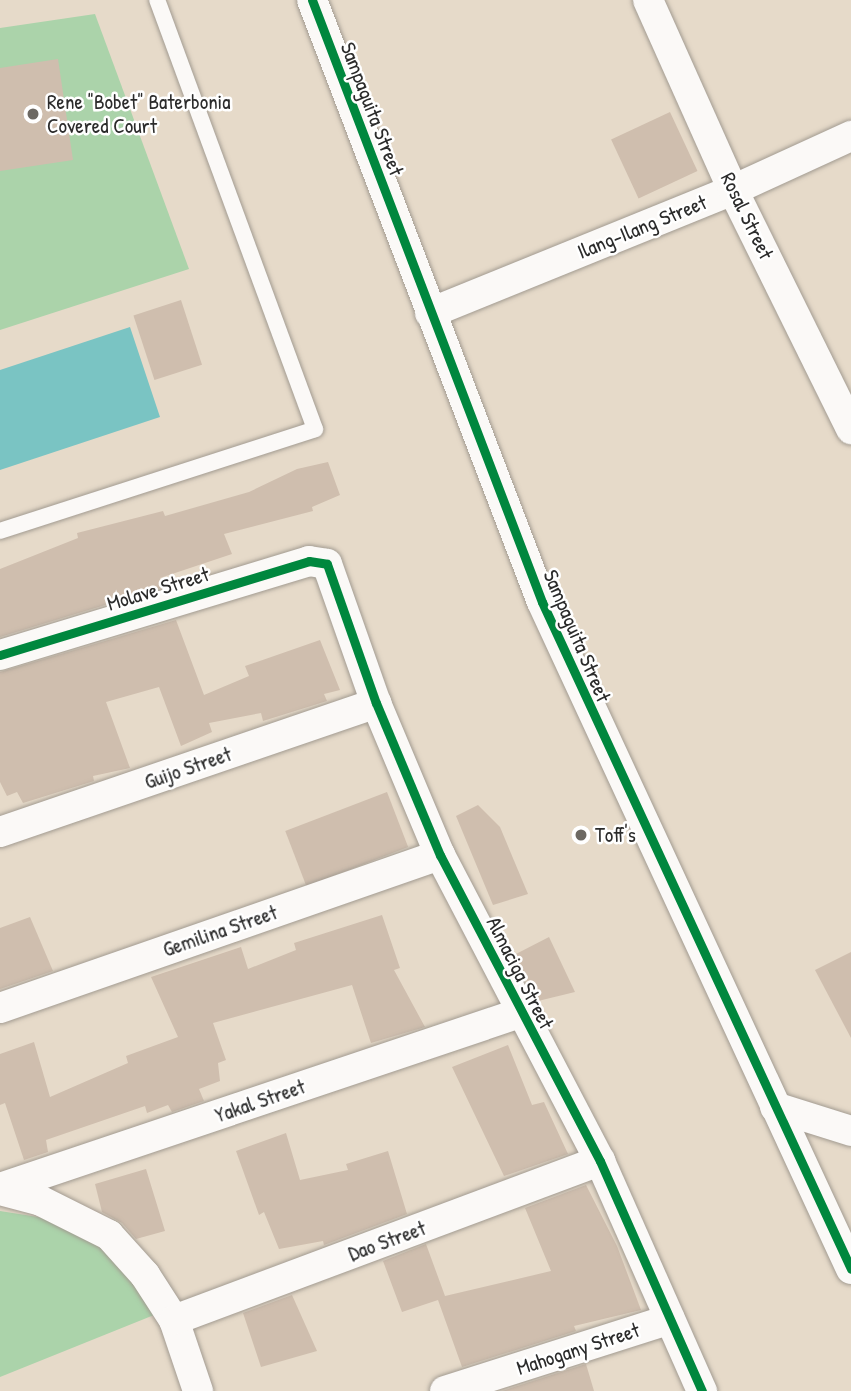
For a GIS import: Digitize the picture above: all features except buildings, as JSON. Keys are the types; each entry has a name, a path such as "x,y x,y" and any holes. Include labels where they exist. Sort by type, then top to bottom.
{"street":[{"name":"Sampaguita Street","path":"312,0 542,602 851,1269"},
{"name":"Rosal Street","path":"648,0 733,190 851,429"},
{"name":"Ilang-Ilang Street","path":"430,313 733,190 851,136"},
{"name":"Molave Street","path":"0,655 309,561 327,564"},
{"name":"Almaciga Street","path":"327,564 376,704 440,855 520,1013 600,1161 702,1391"},
{"name":"Guijo Street","path":"0,832 376,704"},
{"name":"Gemilina Street","path":"0,1008 440,855"},
{"name":"Yakal Street","path":"0,1189 520,1013"},
{"path":"775,1107 851,1131"},
{"name":"Dao Street","path":"174,1320 600,1161"},
{"path":"0,1189 41,1201 109,1235 145,1275 174,1320 198,1391"},
{"name":"Mahogany Street","path":"445,1391 670,1320"}],"lane":[{"path":"0,531 315,429 157,0"}],"green space":[{"path":"95,14 189,269 0,330 0,28"},
{"path":"0,1211 51,1219 82,1235 106,1251 159,1313 0,1377"}],"water":[{"path":"130,327 160,417 0,470 0,370"}],"cycle path":[{"path":"312,0 542,602 851,1269"},
{"path":"0,655 309,561 327,564 376,703 440,855 600,1161 702,1391"}],"place":[{"name":"Rene \"Bobet\" Baterbonia Covered Court","path":"33,114"},
{"name":"Toff's","path":"581,835"}]}
